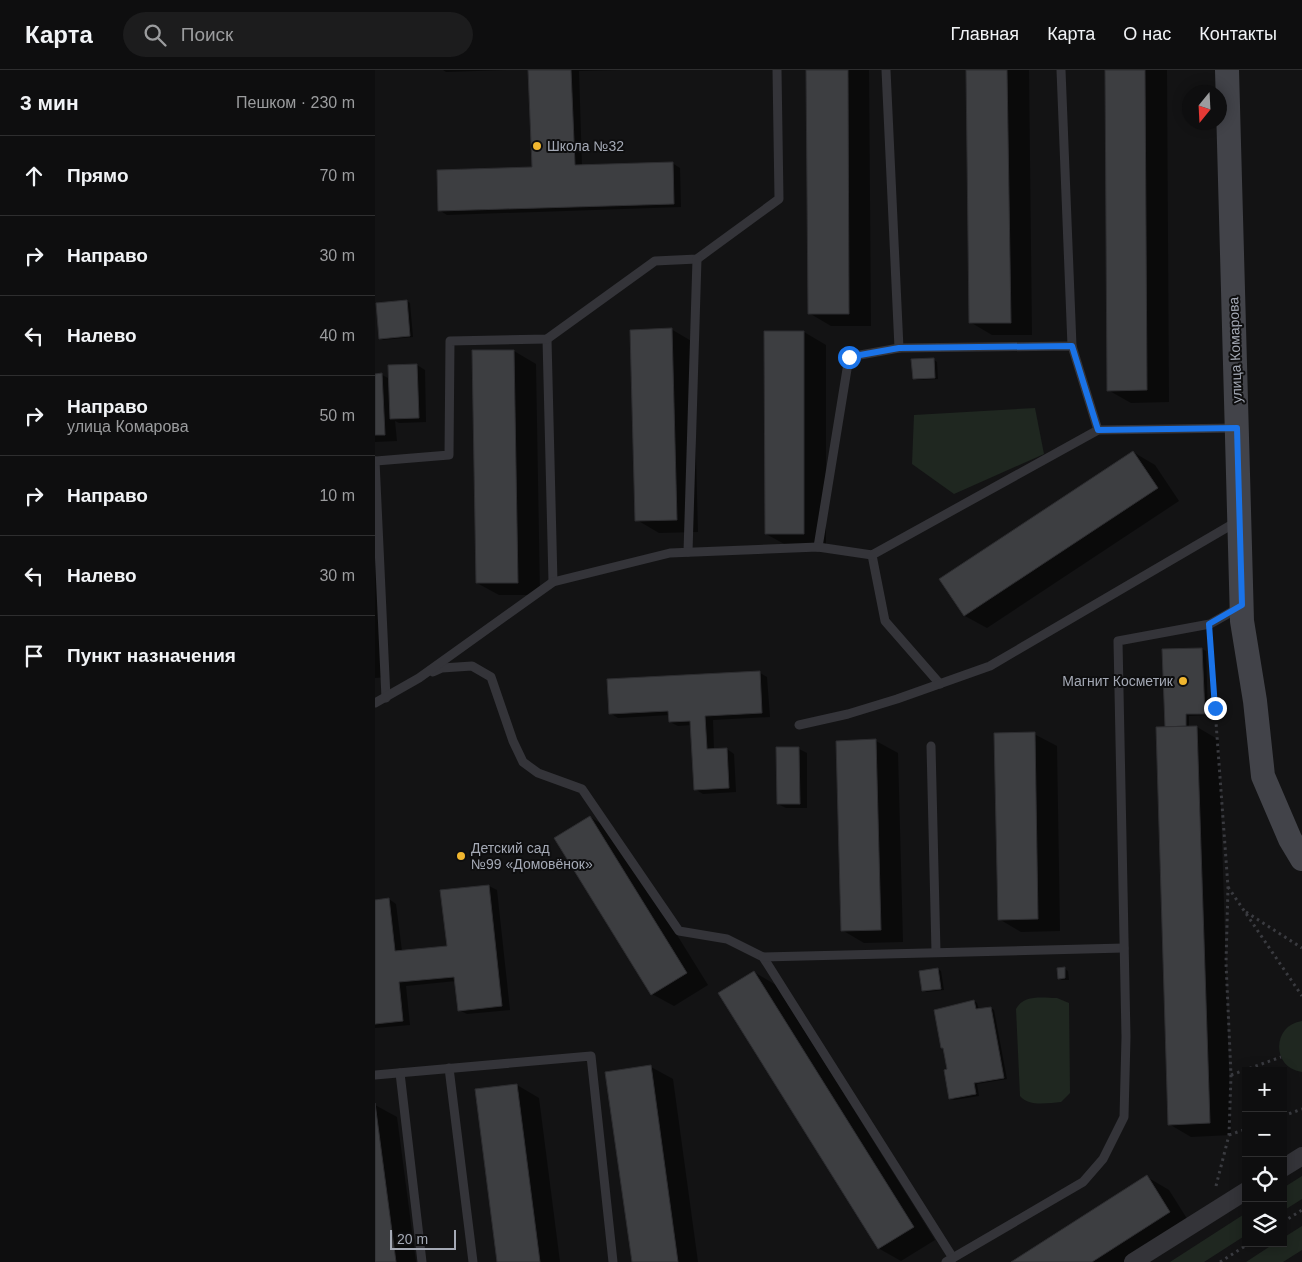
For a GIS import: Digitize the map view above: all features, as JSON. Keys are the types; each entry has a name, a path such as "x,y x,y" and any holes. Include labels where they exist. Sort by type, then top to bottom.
{"main road":[{"name":"улица Комарова","path":"1227,70 1243,621 1255,701 1263,776 1290,839 1302,859"}],"street":[{"path":"1287,1165 1302,1156"},
{"path":"1133,1262 1242,1193"}],"lane":[{"path":"387,698 375,461 449,455 449,341 547,339 655,261 697,259 779,199 777,70"},
{"path":"886,70 899,348"},
{"path":"1061,70 1072,346 1098,430"},
{"path":"688,552 697,259"},
{"path":"547,339 553,582"},
{"path":"818,547 849,357 899,348 1072,346"},
{"path":"375,703 387,698 419,678 553,582 669,552 818,547 872,556 1098,430 1237,428"},
{"path":"799,725 856,712 990,666 1240,519"},
{"path":"872,556 885,620 940,684"},
{"path":"763,957 949,1260 1083,1182 1103,1159 1124,1117 1126,1038 1117,641 1209,624 1242,605"},
{"path":"419,678 442,668 472,666 491,676 513,741 523,762 538,773 582,789 679,931 727,939 763,957 1124,948"},
{"path":"931,746 935,952"},
{"path":"375,1075 591,1056 613,1262"},
{"path":"449,1068 473,1262"},
{"path":"400,1073 422,1262"}],"path":[{"path":"1209,624 1228,887 1226,963 1231,1075 1229,1135 1209,1214"},
{"path":"1228,887 1302,996"},
{"path":"1244,911 1302,948"},
{"path":"1231,1075 1281,1057"},
{"path":"1287,1115 1302,1109"},
{"path":"1229,1135 1242,1130"},
{"path":"1287,1219 1302,1210"},
{"path":"1221,1262 1244,1247"}],"shaded area":[{"path":"1035,408 1044,454 954,494 912,464 914,415"},
{"path":"1057,998 1069,1003 1070,1093 1061,1102 1039,1104 1028,1102 1020,1096 1016,1009 1019,1004 1029,999"},
{"path":"1302,1021 1302,1072 1292,1069 1285,1063 1280,1055 1279,1046 1285,1030 1292,1024"},
{"path":"1302,1176 1302,1199 1287,1208 1287,1202 1287,1185"},
{"path":"1242,1216 1242,1238 1204,1262 1170,1262"},
{"path":"1302,1226 1302,1250 1283,1262 1246,1262 1269,1247 1287,1247 1287,1235"}],"building":[{"path":"528,70 571,70 575,165 673,162 674,204 438,211 437,170 532,167"},
{"path":"806,70 848,70 849,314 808,314"},
{"path":"966,70 1007,70 1011,323 969,323"},
{"path":"1105,70 1145,70 1147,390 1107,391"},
{"path":"407,300 410,336 379,339 376,303"},
{"path":"672,328 677,520 635,521 630,330"},
{"path":"764,331 804,331 804,534 765,534"},
{"path":"472,350 514,350 518,583 476,583"},
{"path":"934,358 935,378 913,379 911,359"},
{"path":"417,364 419,418 390,419 388,365"},
{"path":"382,373 385,435 375,435 375,374"},
{"path":"1133,451 1158,488 964,616 939,579"},
{"name":"Магнит Косметик","path":"1202,648 1205,714 1186,714 1186,726 1165,727 1162,649"},
{"path":"760,671 762,713 705,716 707,749 727,748 729,788 694,790 690,721 669,722 668,711 609,714 607,679"},
{"path":"1197,726 1210,1123 1168,1125 1156,727"},
{"path":"1035,732 1038,919 998,920 994,733"},
{"path":"876,739 881,930 841,931 836,741"},
{"path":"776,747 799,747 800,804 777,804"},
{"path":"590,816 687,973 651,995 554,838"},
{"path":"489,885 502,1006 458,1011 454,977 399,982 403,1021 375,1024 375,900 389,898 395,951 447,946 440,890"},
{"path":"1065,967 1065,978 1058,979 1057,968"},
{"path":"938,968 941,989 922,991 919,971"},
{"path":"754,971 914,1227 878,1249 718,993"},
{"path":"974,1000 976,1009 991,1007 1004,1078 974,1083 976,1094 949,1099 944,1070 947,1069 934,1010"},
{"path":"651,1065 678,1262 632,1262 605,1072"},
{"path":"517,1084 540,1262 497,1262 475,1089"},
{"path":"375,1103 396,1262 375,1262"},
{"path":"1147,1175 1170,1212 1092,1262 1011,1262"}],"place":[{"name":"Школа №32","path":"537,146"},
{"name":"Магнит Косметик","path":"1183,681"},
{"name":"Детский сад №99 «Домовёнок»","path":"461,856"}],"route":[{"path":"849,357 899,348 1072,346 1098,430 1237,428 1242,605 1209,624 1215,708"}]}
